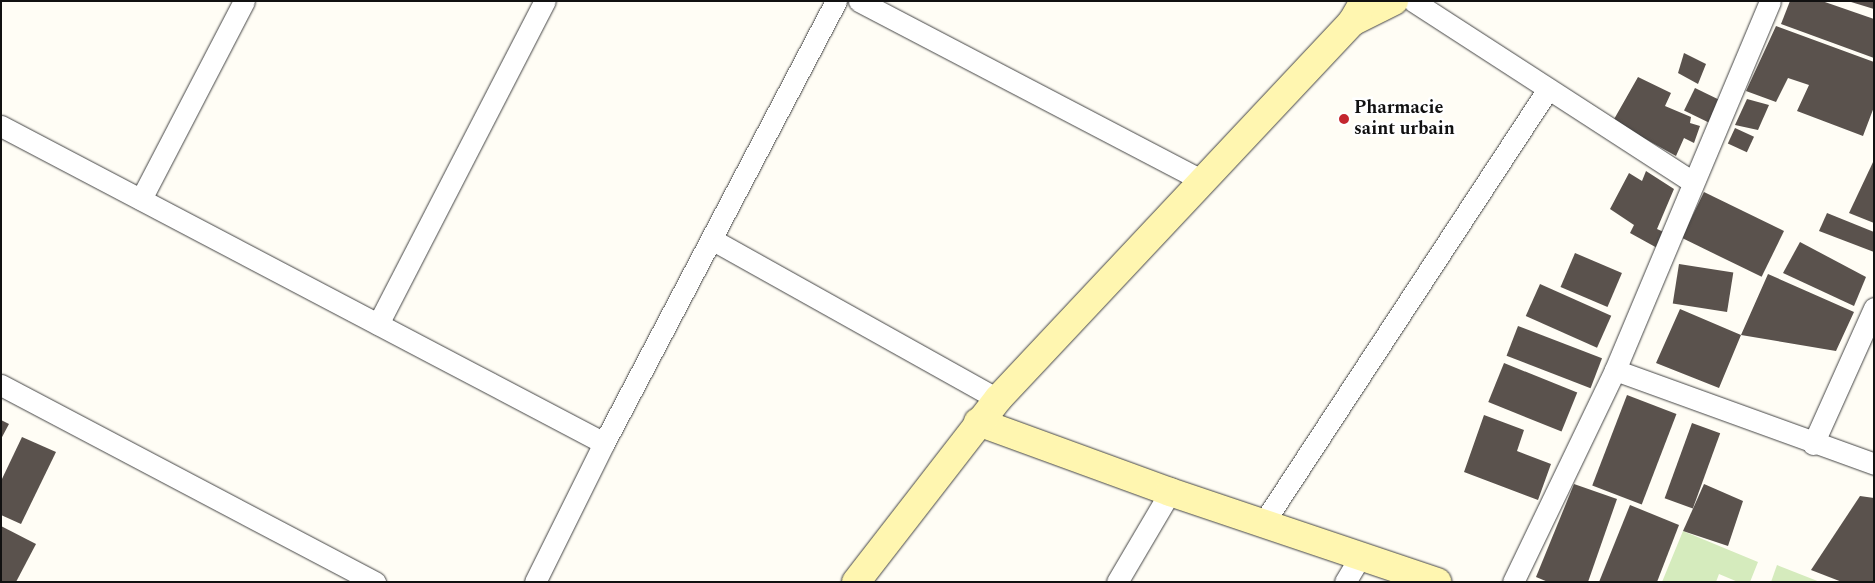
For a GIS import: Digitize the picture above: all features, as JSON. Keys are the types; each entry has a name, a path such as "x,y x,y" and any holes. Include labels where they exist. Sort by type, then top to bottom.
{"street":[{"path":"141,199 244,1"},
{"path":"378,324 545,1"},
{"path":"535,582 604,443 713,240 836,1"},
{"path":"859,1 1201,180"},
{"path":"856,582 978,422 998,399 1358,12 1394,1"},
{"path":"1412,1 1693,182"},
{"path":"1514,582 1615,370 1770,1"},
{"path":"1264,522 1548,89"},
{"path":"1,126 604,443"},
{"path":"713,240 998,399"},
{"path":"1813,444 1874,308"},
{"path":"1615,370 1813,444 1874,464"},
{"path":"1,385 375,582"},
{"path":"978,422 1170,492 1362,554 1437,582"},
{"path":"1117,582 1170,492"},
{"path":"1345,582 1362,554"}],"green space":[{"path":"1683,531 1758,562 1750,582 1738,582 1719,574 1716,582 1662,582"},
{"path":"1777,565 1820,582 1771,582"}],"building":[{"path":"1790,1 1822,1 1874,19 1874,58 1781,24"},
{"path":"1851,1 1874,1 1874,9 1851,2"},
{"path":"1776,26 1874,62 1874,107 1863,136 1797,111 1809,85 1788,78 1776,102 1746,91"},
{"path":"1684,53 1706,64 1698,84 1678,73"},
{"path":"1638,77 1671,93 1665,106 1691,117 1690,123 1700,126 1694,143 1684,138 1676,156 1613,121"},
{"path":"1695,88 1720,100 1709,123 1684,110"},
{"path":"1747,99 1769,105 1758,130 1735,125"},
{"path":"1735,128 1754,137 1747,152 1728,143"},
{"path":"1874,160 1874,223 1849,213"},
{"path":"1646,171 1674,189 1657,229 1666,233 1659,249 1630,233 1634,225 1610,209 1629,173 1642,181"},
{"path":"1704,192 1784,231 1762,277 1682,238"},
{"path":"1827,213 1874,232 1874,252 1819,231"},
{"path":"1800,242 1866,277 1854,306 1783,273"},
{"path":"1575,253 1622,273 1607,307 1561,287"},
{"path":"1679,264 1733,273 1727,312 1673,304"},
{"path":"1768,274 1854,312 1836,351 1741,335"},
{"path":"1540,284 1611,316 1597,348 1526,316"},
{"path":"1680,309 1741,335 1719,388 1656,363"},
{"path":"1518,326 1602,358 1591,388 1507,356"},
{"path":"1504,363 1577,393 1562,432 1488,402"},
{"path":"1627,395 1676,414 1642,505 1592,486"},
{"path":"1484,415 1524,430 1517,451 1551,464 1538,500 1464,472"},
{"path":"1,420 9,424 1,439"},
{"path":"1692,423 1720,433 1693,508 1665,498"},
{"path":"22,437 56,452 21,524 1,515 1,481"},
{"path":"1574,484 1617,499 1588,582 1548,582 1536,577"},
{"path":"1704,484 1743,501 1728,546 1683,531"},
{"path":"1860,496 1874,498 1874,582 1842,582 1811,570"},
{"path":"1630,505 1679,525 1657,582 1599,582"},
{"path":"1,526 36,544 16,582 1,581"}],"place":[{"name":"Pharmacie saint urbain","path":"1344,119"}]}
